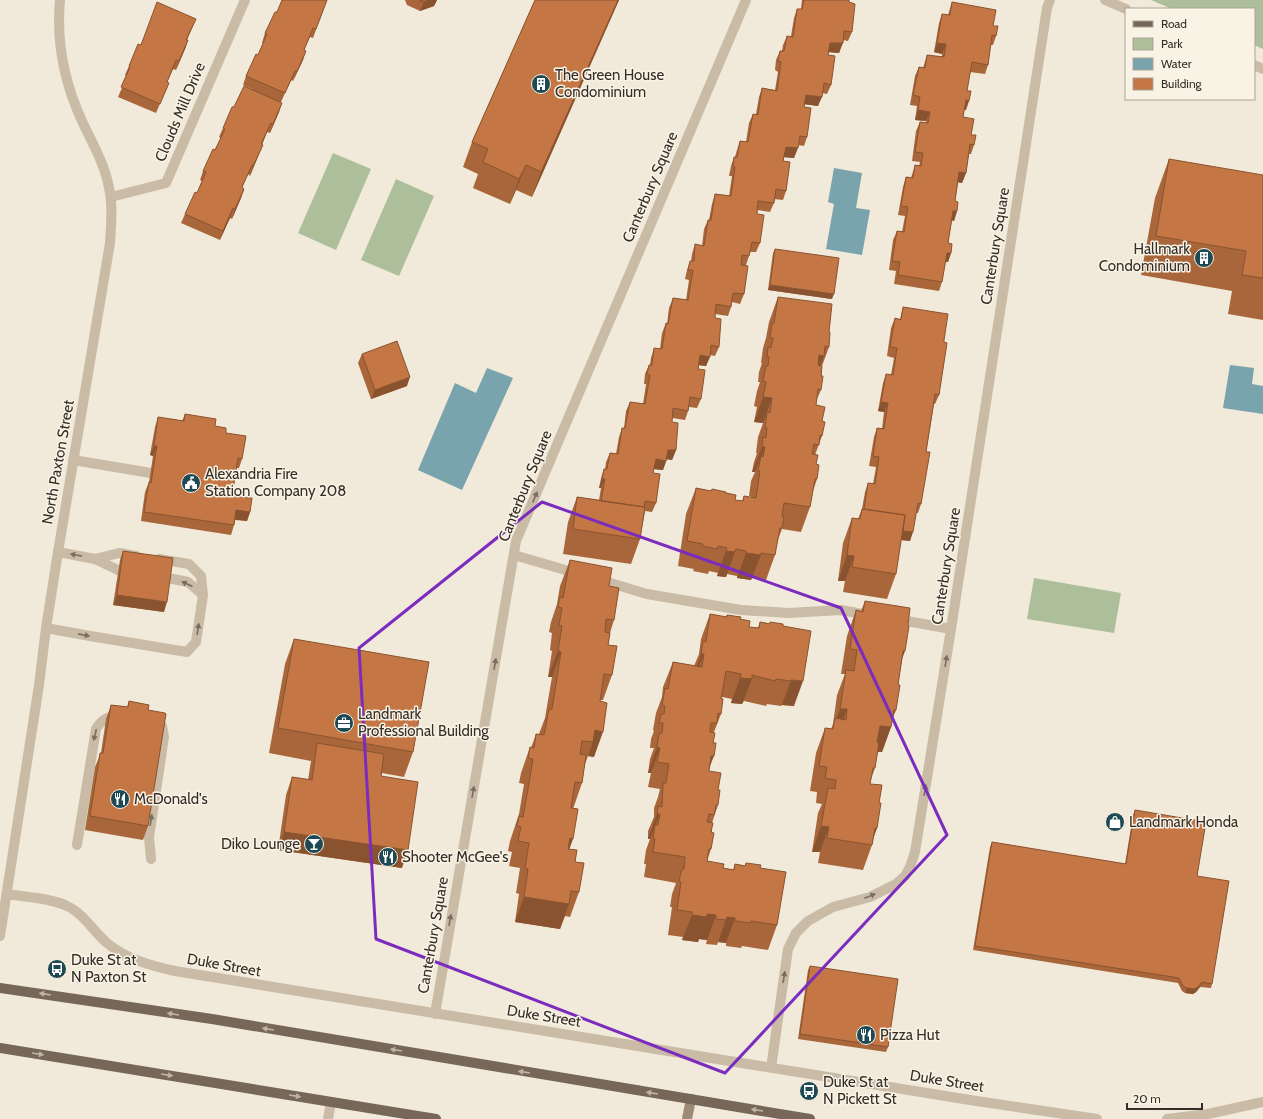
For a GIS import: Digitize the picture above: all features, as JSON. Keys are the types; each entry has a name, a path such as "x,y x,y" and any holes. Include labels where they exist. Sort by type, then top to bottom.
{"main road":[{"path":"0,988 212,1020 810,1119"},
{"path":"0,1048 331,1102 411,1117 436,1119"},
{"path":"687,1119 691,1099"}],"street":[{"name":"North Paxton Street","path":"0,936 58,552 110,243 112,212 111,198 103,164 70,93 64,70 59,42 60,0"},
{"name":"Clouds Mill Drive","path":"111,198 166,183 245,0"},
{"name":"Canterbury Square","path":"435,1014 516,541 746,0"},
{"name":"Canterbury Square","path":"772,1068 788,949 796,933 808,921 833,907 870,897 896,884 905,876 915,852 1046,16 1050,0"},
{"path":"1105,0 1125,9"},
{"path":"73,460 151,473"},
{"path":"58,552 95,559 118,570"},
{"path":"46,628 187,652 196,642 204,595 201,576 189,564 119,553 95,559"},
{"path":"514,555 647,594 694,602 757,611 788,613 841,610 951,628"},
{"path":"168,578 188,582 204,595"},
{"path":"77,845 96,729 99,724 107,718 116,716 124,718"},
{"path":"143,720 160,724 164,732 149,837 151,859"},
{"name":"Duke Street","path":"7,894 57,902 68,906 77,912 108,944 133,958 157,967 195,976 1097,1119"},
{"path":"328,1119 331,1102"},
{"path":"1167,1119 1208,1114 1263,1102"}],"highlighted area":[{"path":"542,502 841,608 947,835 725,1073 376,939 359,648"}],"green space":[{"path":"1151,0 1263,0 1263,49 1255,45 1255,8 1170,8"},
{"path":"333,153 371,169 336,250 298,233"},
{"path":"396,179 434,196 399,276 361,260"},
{"path":"1034,578 1121,593 1114,633 1027,619"}],"water":[{"path":"834,168 862,173 856,208 870,210 862,255 826,249 834,204 828,202"},
{"path":"1230,365 1254,368 1252,384 1263,386 1263,414 1223,408"},
{"path":"487,368 513,378 462,490 418,470 455,383 476,393"}],"building":[{"path":"282,0 327,0 316,29 313,28 304,50 306,51 285,93 246,76 256,54 258,55 267,34 265,33"},
{"name":"The Green House Condominium","path":"535,0 618,0 541,172 526,165 519,179 483,162 488,149 472,142"},
{"path":"804,0 849,0 849,2 855,4 852,32 844,31 843,43 830,43 828,55 835,56 831,85 824,83 822,97 806,95 804,107 811,108 807,137 800,136 798,148 786,147 783,161 790,162 786,191 776,189 774,203 758,201 757,214 764,215 760,243 752,242 749,256 742,255 741,265 748,266 744,294 733,293 731,307 716,304 715,318 721,319 719,347 711,345 710,357 700,355 698,369 705,370 701,399 690,397 688,411 673,408 672,422 678,423 676,450 668,450 666,461 656,459 653,473 660,474 656,503 645,501 644,507 601,501 605,479 602,479 604,469 607,469 610,453 618,454 622,428 625,428 630,402 645,404 650,375 647,374 649,365 652,365 654,348 662,349 666,323 668,324 673,298 688,300 693,270 688,270 690,261 694,261 695,244 704,246 708,220 711,220 715,194 731,196 735,167 733,166 734,157 737,157 740,141 748,142 753,114 758,115 762,88 777,91 781,62 778,61 780,51 784,51 787,36 793,37 797,9 802,9"},
{"path":"157,2 196,19 186,40 188,40 179,61 176,60 167,82 169,83 160,104 121,87 138,44 141,45"},
{"path":"952,2 996,10 993,26 998,26 996,36 992,35 988,65 972,62 967,91 971,91 969,101 966,100 963,117 974,119 971,135 976,135 974,145 970,144 966,173 959,172 955,201 958,202 957,211 953,211 948,243 952,244 951,253 947,253 942,282 898,275 900,262 892,261 897,231 904,232 908,207 901,206 906,177 913,178 915,165 921,166 923,153 915,152 920,122 928,123 930,112 918,110 920,97 913,95 919,67 925,68 927,55 944,57 946,44 937,43 942,14 950,15"},
{"path":"244,86 282,103 273,124 271,123 261,144 263,145 242,187 244,189 235,209 233,208 223,231 185,214 195,192 197,193 206,172 203,171 213,149 215,150 225,129 223,128 232,107 234,107"},
{"path":"1169,159 1263,175 1263,278 1242,275 1246,251 1156,236"},
{"path":"775,249 839,258 834,294 770,285"},
{"path":"778,297 832,304 829,347 825,346 824,356 819,355 818,365 822,366 821,376 823,376 821,390 818,389 816,405 825,407 822,421 825,422 822,436 820,435 819,445 814,444 812,454 818,455 816,464 819,465 810,507 784,503 782,516 784,517 782,528 780,528 775,555 746,553 746,551 736,549 735,552 726,551 727,548 718,546 717,549 702,546 703,544 687,541 696,488 711,491 712,489 736,495 735,500 743,501 744,496 756,498 760,471 758,471 761,456 763,457 765,447 762,447 763,437 766,438 767,428 765,428 767,412 770,413 772,398 763,397 766,382 763,381 766,366 768,366 768,347 771,348 773,338 770,337"},
{"path":"903,307 948,314 944,340 944,342 947,343 939,395 935,394 926,452 930,452 921,504 918,503 913,532 903,531 905,515 864,509 868,483 875,484 879,457 873,456 877,428 884,429 888,403 881,402 886,374 893,375 897,348 890,347 895,318 901,320"},
{"path":"397,341 410,377 375,390 362,354"},
{"name":"Alexandria Fire Station Company 208","path":"185,414 216,419 215,426 226,428 226,433 246,436 242,459 238,458 232,496 252,498 250,512 236,510 234,525 144,512 149,482 151,483 157,446 154,446 158,417 184,421"},
{"path":"577,497 645,507 640,539 573,529"},
{"path":"862,509 905,515 896,574 852,567 854,556 847,555 852,518 860,519"},
{"path":"123,551 173,558 167,602 117,595"},
{"path":"570,560 612,568 609,586 619,588 614,620 606,619 605,632 610,633 608,645 617,646 612,675 604,674 600,701 607,703 603,732 595,730 593,742 582,741 580,754 586,755 582,783 575,782 571,808 578,809 573,839 570,838 568,849 577,850 575,862 584,863 579,892 571,891 569,904 524,897 528,869 525,868 529,843 518,841 521,827 517,826 519,816 523,817 533,759 528,758 530,747 534,748 536,734 544,735 549,709 552,709 561,652 558,651 562,626 559,625 562,608 558,607 560,597 563,598"},
{"path":"865,601 910,608 909,626 905,651 903,651 896,710 894,710 891,727 880,726 875,768 873,768 870,784 882,785 877,828 875,828 872,845 827,838 829,827 821,826 828,788 835,789 836,780 825,778 827,767 819,766 825,728 833,729 835,718 846,720 847,709 840,709 846,670 854,671 857,650 850,649 856,610 863,612"},
{"path":"710,614 727,617 727,615 741,617 740,619 750,621 749,627 759,628 760,622 770,624 770,622 811,631 803,681 776,679 775,681 752,675 752,679 740,678 741,674 726,671 721,699 723,699 721,714 718,713 717,723 711,723 710,732 715,733 713,743 716,743 714,756 711,756 709,771 721,773 718,790 720,790 718,805 716,805 714,815 709,814 707,822 713,823 711,832 714,833 707,861 724,864 723,868 734,870 735,864 745,866 746,863 761,865 760,868 786,872 777,925 751,921 751,923 735,921 735,918 727,917 726,920 716,919 716,915 707,914 707,917 692,915 692,912 677,910 681,882 679,881 682,869 684,869 685,857 653,852 655,825 658,825 660,814 657,814 658,806 662,807 663,783 666,783 669,764 657,762 660,748 657,747 659,734 662,733 663,723 659,723 661,714 664,714 665,706 662,705 665,688 668,689 673,662 702,667 704,654 701,654 703,641 706,642"},
{"name":"Landmark Professional Building","path":"294,639 429,662 413,752 278,728"},
{"name":"McDonald's","path":"129,701 149,705 148,710 166,714 148,826 90,816 100,753 103,753 111,705 128,707"},
{"path":"317,743 384,754 381,776 418,782 408,850 284,832 292,777 312,780"},
{"path":"1135,810 1206,822 1197,876 1229,881 1212,984 1202,982 1194,989 1187,988 1183,986 1179,978 975,946 992,842 1126,864"},
{"path":"810,966 898,979 888,1047 800,1034"}],"place":[{"name":"The Green House Condominium","path":"541,84"},
{"name":"Hallmark Condominium","path":"1204,258"},
{"name":"Alexandria Fire Station Company 208","path":"191,483"},
{"name":"Landmark Professional Building","path":"344,723"},
{"name":"McDonald's","path":"120,799"},
{"name":"Landmark Honda","path":"1115,822"},
{"name":"Diko Lounge","path":"314,844"},
{"name":"Shooter McGee's","path":"388,857"},
{"name":"Duke St at N Paxton St","path":"57,969"},
{"name":"Pizza Hut","path":"866,1035"},
{"name":"Duke St at N Pickett St","path":"809,1091"}]}
